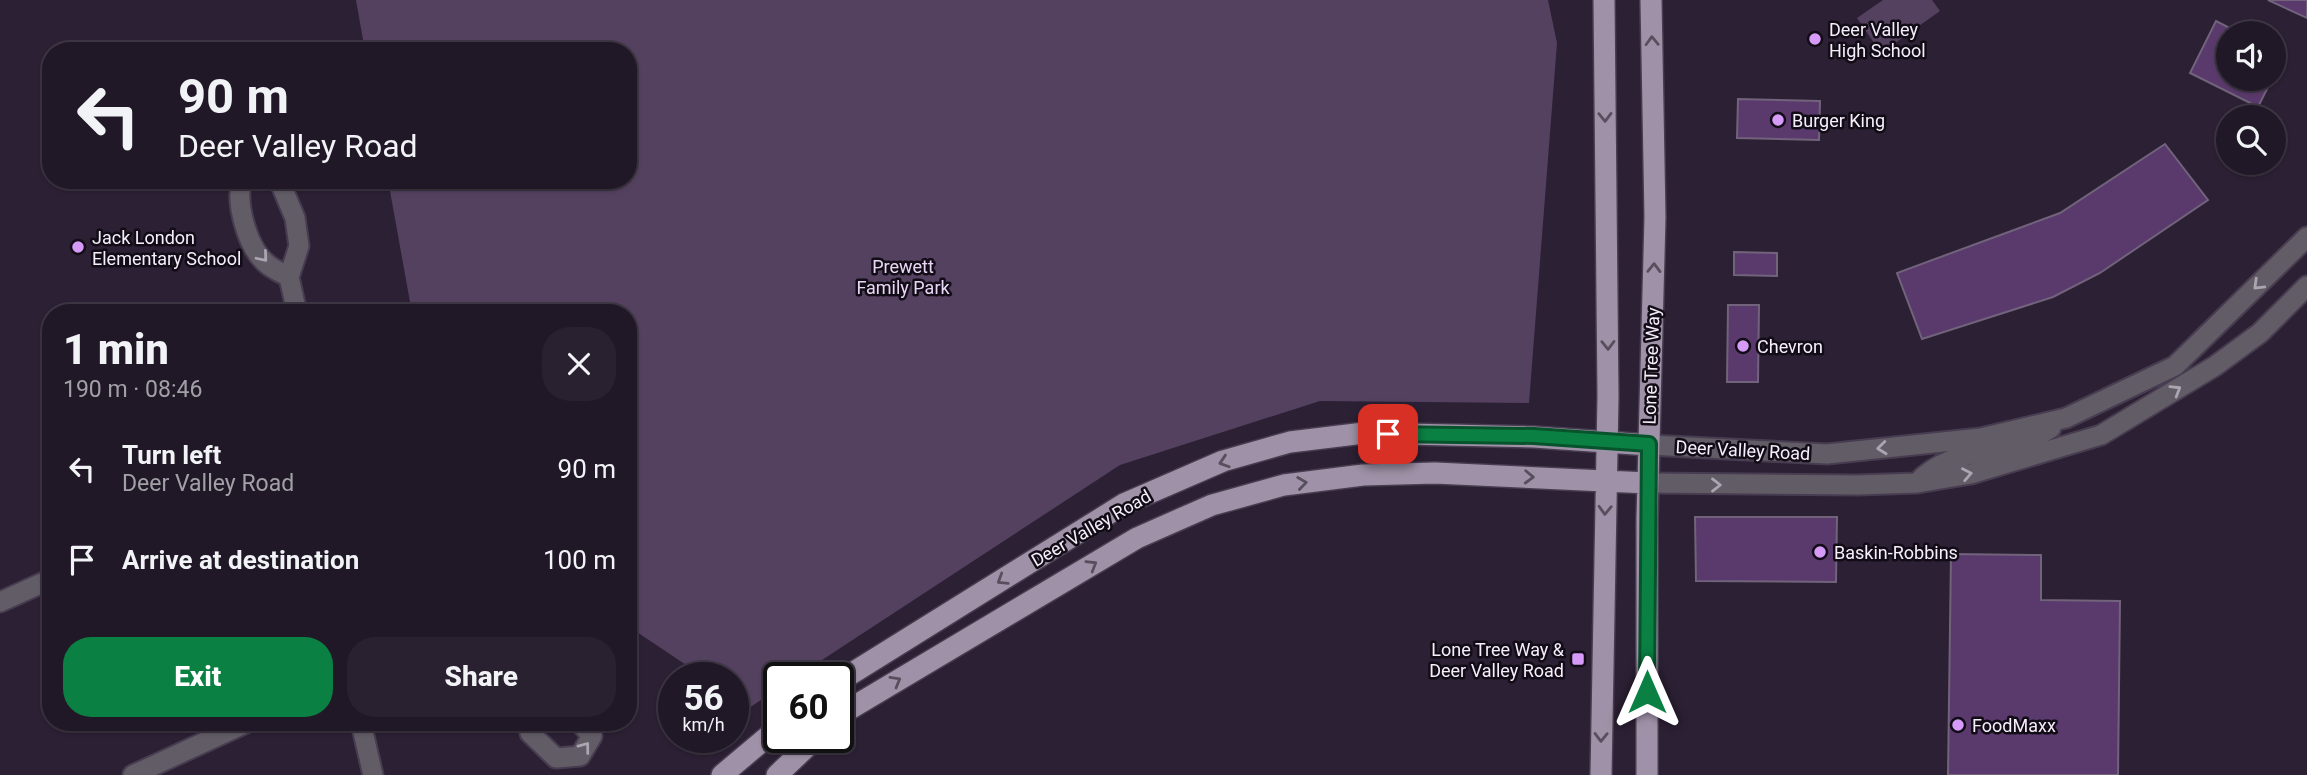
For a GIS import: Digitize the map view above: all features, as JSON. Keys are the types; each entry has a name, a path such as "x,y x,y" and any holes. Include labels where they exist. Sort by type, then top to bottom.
{"main road":[{"path":"1601,775 1607,442 1604,0"},
{"name":"Lone Tree Way","path":"1647,775 1648,483 1655,217 1651,0"},
{"name":"Deer Valley Road","path":"854,672 1124,504 1223,461 1290,442 1364,433 1534,436 1649,444"},
{"name":"Deer Valley Road","path":"854,706 1137,538 1212,505 1284,485 1363,475 1435,474 1648,483"},
{"path":"722,775 763,740"},
{"path":"777,775 800,753"}],"street":[{"path":"242,189 241,205 251,240 264,262 289,278"},
{"path":"283,189 295,218 299,246 289,278 294,304"},
{"name":"Deer Valley Road","path":"1649,444 1827,454 1981,438 2066,418 2175,366 2307,237"},
{"name":"Deer Valley Road","path":"1648,483 1857,485 1917,483 1971,474 2101,435 2215,366 2259,333 2307,286"},
{"path":"1917,483 1927,471 1947,461 2018,445 2039,436 2066,418"},
{"path":"0,603 42,583"},
{"path":"134,775 229,731"},
{"path":"363,731 373,775"},
{"path":"530,731 556,758 580,756 592,736 587,731"}],"green space":[{"name":"Prewett Family Park","path":"356,0 1548,0 1557,43 1529,403 1320,401 1120,465 819,662 763,662 763,699 749,708 749,662 682,662 637,632 637,304 410,304 390,189 637,189 637,42 363,42"},
{"path":"1883,0 1932,0 1940,11 1881,53 1857,18"}],"building":[{"path":"2268,0 2307,0 2307,18"},
{"path":"2216,21 2216,86 2190,73"},
{"path":"2226,91 2266,91 2259,105"},
{"name":"Burger King","path":"1738,99 1820,101 1819,140 1737,138"},
{"path":"2165,144 2208,200 2100,273 2053,297 1922,339 1897,273 2060,213"},
{"path":"1734,252 1777,253 1777,276 1734,275"},
{"name":"Chevron","path":"1728,305 1759,305 1758,382 1727,382"},
{"path":"1695,517 1837,517 1836,582 1696,581"},
{"path":"1951,554 2041,555 2041,600 2120,601 2118,775 1948,775"}],"place":[{"name":"Deer Valley High School","path":"1815,39"},
{"name":"Burger King","path":"1778,120"},
{"name":"Jack London Elementary School","path":"78,247"},
{"name":"Chevron","path":"1743,346"},
{"name":"Baskin-Robbins","path":"1820,552"},
{"name":"Lone Tree Way & Deer Valley Road","path":"1578,659"},
{"name":"FoodMaxx","path":"1958,725"}],"route":[{"path":"1388,434 1534,436 1649,444 1647,692"}]}
